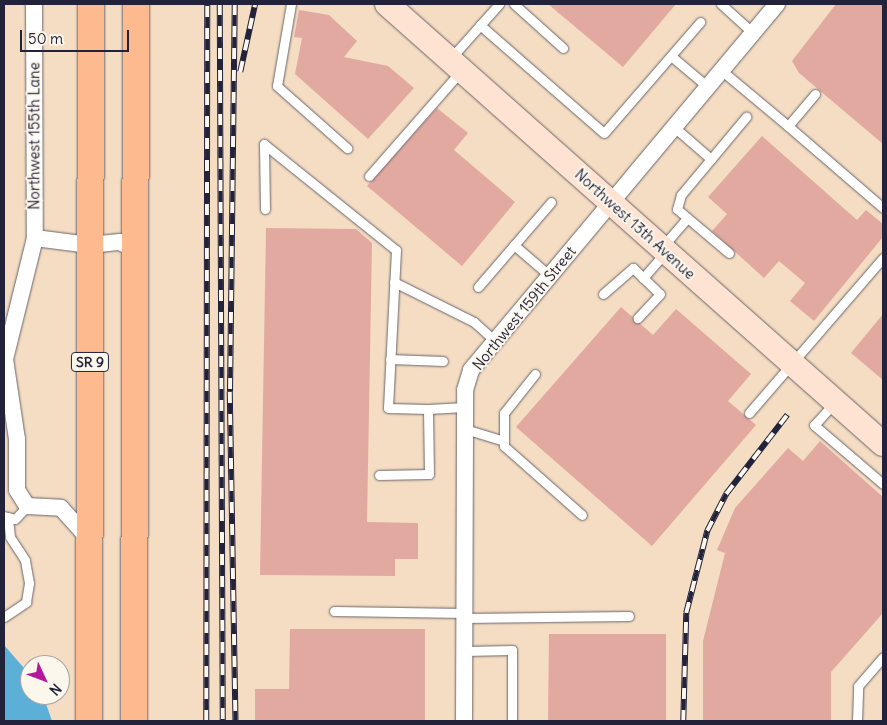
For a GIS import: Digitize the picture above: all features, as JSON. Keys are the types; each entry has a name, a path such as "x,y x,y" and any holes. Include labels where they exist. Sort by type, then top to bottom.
{"main road":[{"name":"SR 9","path":"88,719 91,4"},
{"path":"134,721 136,4"}],"street":[{"name":"Northwest 155th Lane","path":"25,502 17,490 17,439 5,359 35,238 34,4"},
{"name":"Northwest 13th Avenue","path":"387,4 883,444"},
{"name":"Northwest 159th Street","path":"464,721 465,407 471,370 777,4"},
{"path":"35,238 90,245 120,242 136,250"},
{"path":"25,502 61,508 89,539"}],"lane":[{"path":"291,4 277,86 347,148"},
{"path":"369,176 456,64 480,25 500,4"},
{"path":"514,4 564,48"},
{"path":"720,4 753,32"},
{"path":"480,25 604,133 700,22"},
{"path":"671,56 708,87"},
{"path":"721,70 883,208"},
{"path":"788,126 815,94"},
{"path":"728,253 677,208 681,195 746,117"},
{"path":"674,127 712,159"},
{"path":"265,209 264,144 396,250 388,408 428,409 465,407"},
{"path":"478,287 551,202"},
{"path":"644,278 687,218"},
{"path":"514,245 550,276"},
{"path":"749,413 883,258"},
{"path":"603,294 633,268 660,294 638,318"},
{"path":"394,282 474,322 495,341"},
{"path":"390,359 443,361"},
{"path":"535,374 504,413 504,446 582,515"},
{"path":"836,401 814,425 881,479"},
{"path":"379,475 429,474 428,409"},
{"path":"466,429 504,441"},
{"path":"4,617 26,602 29,583 25,560 10,537 6,516 15,519 25,502"},
{"path":"334,611 465,616 630,616"},
{"path":"465,651 512,650 512,721"},
{"path":"858,721 858,686 883,657"}],"water":[{"path":"4,645 20,663 20,705 46,705 52,721 4,721"}],"building":[{"path":"548,4 676,4 623,67"},
{"path":"836,4 883,4 883,144 799,73 792,61"},
{"path":"299,10 329,15 357,41 344,57 388,66 414,88 368,139 295,74 302,38 294,37"},
{"path":"437,108 468,133 454,150 515,202 462,266 367,186"},
{"path":"762,136 857,220 866,210 883,224 883,237 814,321 790,301 805,283 779,261 764,278 712,231 727,214 708,197"},
{"path":"266,228 356,229 372,243 367,522 418,523 418,559 395,559 395,576 260,575"},
{"path":"621,307 653,335 676,309 751,374 728,401 756,425 652,546 516,427"},
{"path":"883,314 883,380 851,353"},
{"path":"820,441 883,497 883,613 831,672 831,721 703,721 703,641 725,553 717,550 735,508 788,448 803,461"},
{"path":"290,629 425,629 425,721 255,721 255,689 289,689"},
{"path":"549,634 666,634 666,721 548,721"}],"railway":[{"path":"206,721 207,4"},
{"path":"220,4 223,721"},
{"path":"235,4 230,392 236,721"},
{"path":"240,72 255,4"},
{"path":"683,721 686,613 707,531 726,494 787,415"}]}
